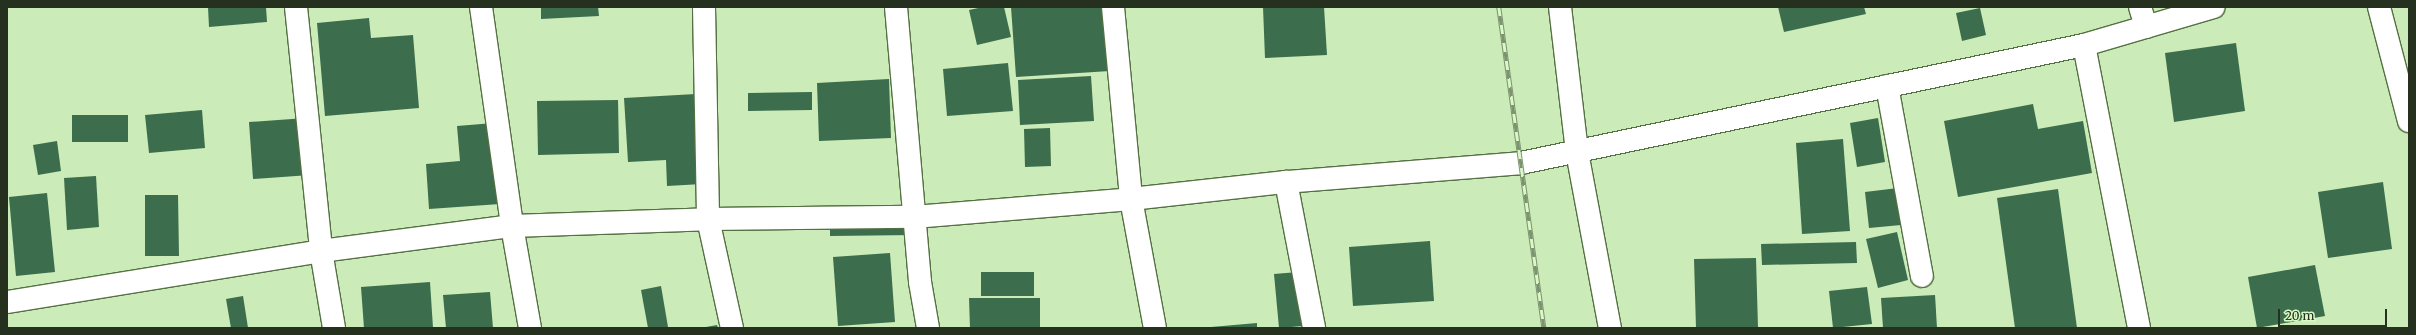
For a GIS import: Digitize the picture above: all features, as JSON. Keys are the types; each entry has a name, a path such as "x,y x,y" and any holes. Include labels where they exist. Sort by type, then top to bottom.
{"street":[{"path":"296,7 321,251 334,328"},
{"path":"481,7 512,226 530,328"},
{"path":"704,7 708,219 732,328"},
{"path":"896,7 920,282 928,328"},
{"path":"1113,7 1131,199 1154,328"},
{"path":"1560,7 1577,152 1610,328"},
{"path":"7,302 321,251 512,226 708,219 914,217 1131,199 1286,182 1521,163 2084,45 2143,17 2214,7"},
{"path":"2379,7 2409,121"},
{"path":"2084,45 2139,328"},
{"path":"1887,86 1922,276"},
{"path":"1286,182 1314,328"}],"building":[{"path":"208,7 266,7 267,22 209,27"},
{"path":"541,7 598,7 599,16 541,19"},
{"path":"983,7 1004,7 1011,37 977,45 969,10"},
{"path":"1011,7 1106,7 1110,71 1016,77"},
{"path":"1263,7 1324,7 1327,55 1265,58"},
{"path":"1778,7 1864,7 1866,14 1784,32"},
{"path":"1980,8 1986,35 1962,41 1956,13"},
{"path":"369,18 371,38 413,35 419,108 325,116 317,23"},
{"path":"2236,43 2245,111 2174,122 2165,53"},
{"path":"1008,63 1013,111 947,116 943,69"},
{"path":"1091,76 1094,121 1020,125 1018,80"},
{"path":"889,79 891,138 819,141 817,83"},
{"path":"812,92 812,110 748,111 748,93"},
{"path":"696,94 702,184 667,186 666,160 628,162 624,98"},
{"path":"618,100 619,153 538,155 537,101"},
{"path":"2033,104 2038,129 2083,121 2092,173 1958,197 1944,121"},
{"path":"202,110 205,148 149,153 145,115"},
{"path":"72,115 128,115 128,142 72,142"},
{"path":"306,118 310,175 253,179 249,122"},
{"path":"1878,118 1885,162 1857,167 1850,123"},
{"path":"494,123 500,204 429,209 426,164 460,161 457,126"},
{"path":"1050,128 1051,166 1025,167 1024,129"},
{"path":"1843,139 1850,231 1802,234 1796,143"},
{"path":"57,141 61,171 38,175 33,145"},
{"path":"96,176 99,227 67,230 64,178"},
{"path":"2383,182 2392,249 2328,258 2318,192"},
{"path":"1898,188 1901,225 1869,228 1865,192"},
{"path":"2058,189 2077,328 2015,328 1997,198"},
{"path":"47,193 55,272 16,276 9,197"},
{"path":"145,195 178,195 179,256 145,256"},
{"path":"914,214 915,235 830,236 830,215"},
{"path":"1897,232 1908,280 1878,288 1866,239"},
{"path":"1430,241 1434,301 1353,306 1349,247"},
{"path":"1856,242 1857,263 1762,265 1761,244"},
{"path":"890,253 895,322 838,326 833,257"},
{"path":"1756,258 1758,328 1696,328 1694,259"},
{"path":"2315,265 2325,316 2257,328 2248,277"},
{"path":"981,272 1034,272 1034,296 981,296"},
{"path":"1298,272 1303,326 1279,328 1274,274"},
{"path":"430,282 433,328 364,328 361,287"},
{"path":"661,286 668,327 648,328 641,290"},
{"path":"1867,287 1872,324 1833,328 1829,291"},
{"path":"490,292 493,328 446,328 443,295"},
{"path":"1935,295 1937,328 1883,328 1881,298"},
{"path":"243,296 248,328 231,328 226,299"},
{"path":"969,298 1040,298 1040,328 970,328"},
{"path":"1257,323 1257,328 1211,328 1211,327"},
{"path":"717,325 718,328 706,328 706,327"}],"railway":[{"path":"1499,7 1544,328"}]}
